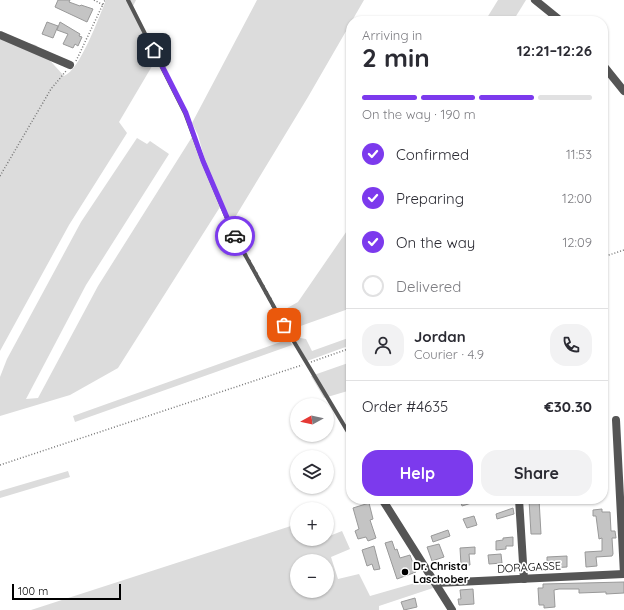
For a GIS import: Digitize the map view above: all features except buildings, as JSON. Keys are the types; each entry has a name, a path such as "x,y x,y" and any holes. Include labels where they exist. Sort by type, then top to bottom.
{"street":[{"path":"535,0 555,16"},
{"path":"0,35 70,65"},
{"path":"608,71 624,90"},
{"path":"616,420 624,574"},
{"path":"385,504 452,610"},
{"path":"519,504 524,579"},
{"name":"DORAGASSE","path":"436,583 624,574"}],"lane":[{"path":"128,0 186,113 203,161 233,233 307,364 346,429"}],"path":[{"path":"94,0 104,5"},
{"path":"0,176 51,89 70,65 77,60 104,5 105,0"},
{"path":"608,255 624,250"},
{"path":"0,465 346,350"}],"shaded area":[{"path":"106,0 136,0 133,6 158,56 119,122 127,133 69,225 0,351 0,39 1,37 36,45 64,76 70,72 82,54 94,30"},
{"path":"257,0 364,0 355,16 346,16 346,31 231,224 208,171 198,135 192,123"},
{"path":"498,0 526,0 516,16 488,16"},
{"path":"192,137 220,207 118,368 70,395 0,416 0,377 7,359 81,222 137,138 147,144 150,141 169,154 86,285 26,399 38,398 98,286"},
{"path":"346,232 346,310 295,328 292,320 285,324 280,312 298,302"},
{"path":"294,337 306,339 312,351 346,339 346,347 307,361"},
{"path":"289,339 292,345 75,422 73,416"},
{"path":"346,364 346,391 324,398 311,376"},
{"path":"68,471 70,477 0,498 0,491"},
{"path":"290,526 290,546 334,546 334,534 342,531 350,549 334,556 334,554 290,554 290,598 334,598 334,566 338,579 359,574 370,596 429,579 433,588 379,606 379,610 31,610"}],"way so far":[{"path":"235,236 284,325"}],"place":[{"name":"Dr. Christa Laschober","path":"405,572"}],"route":[{"path":"154,50 186,113 203,161 235,236"}]}
